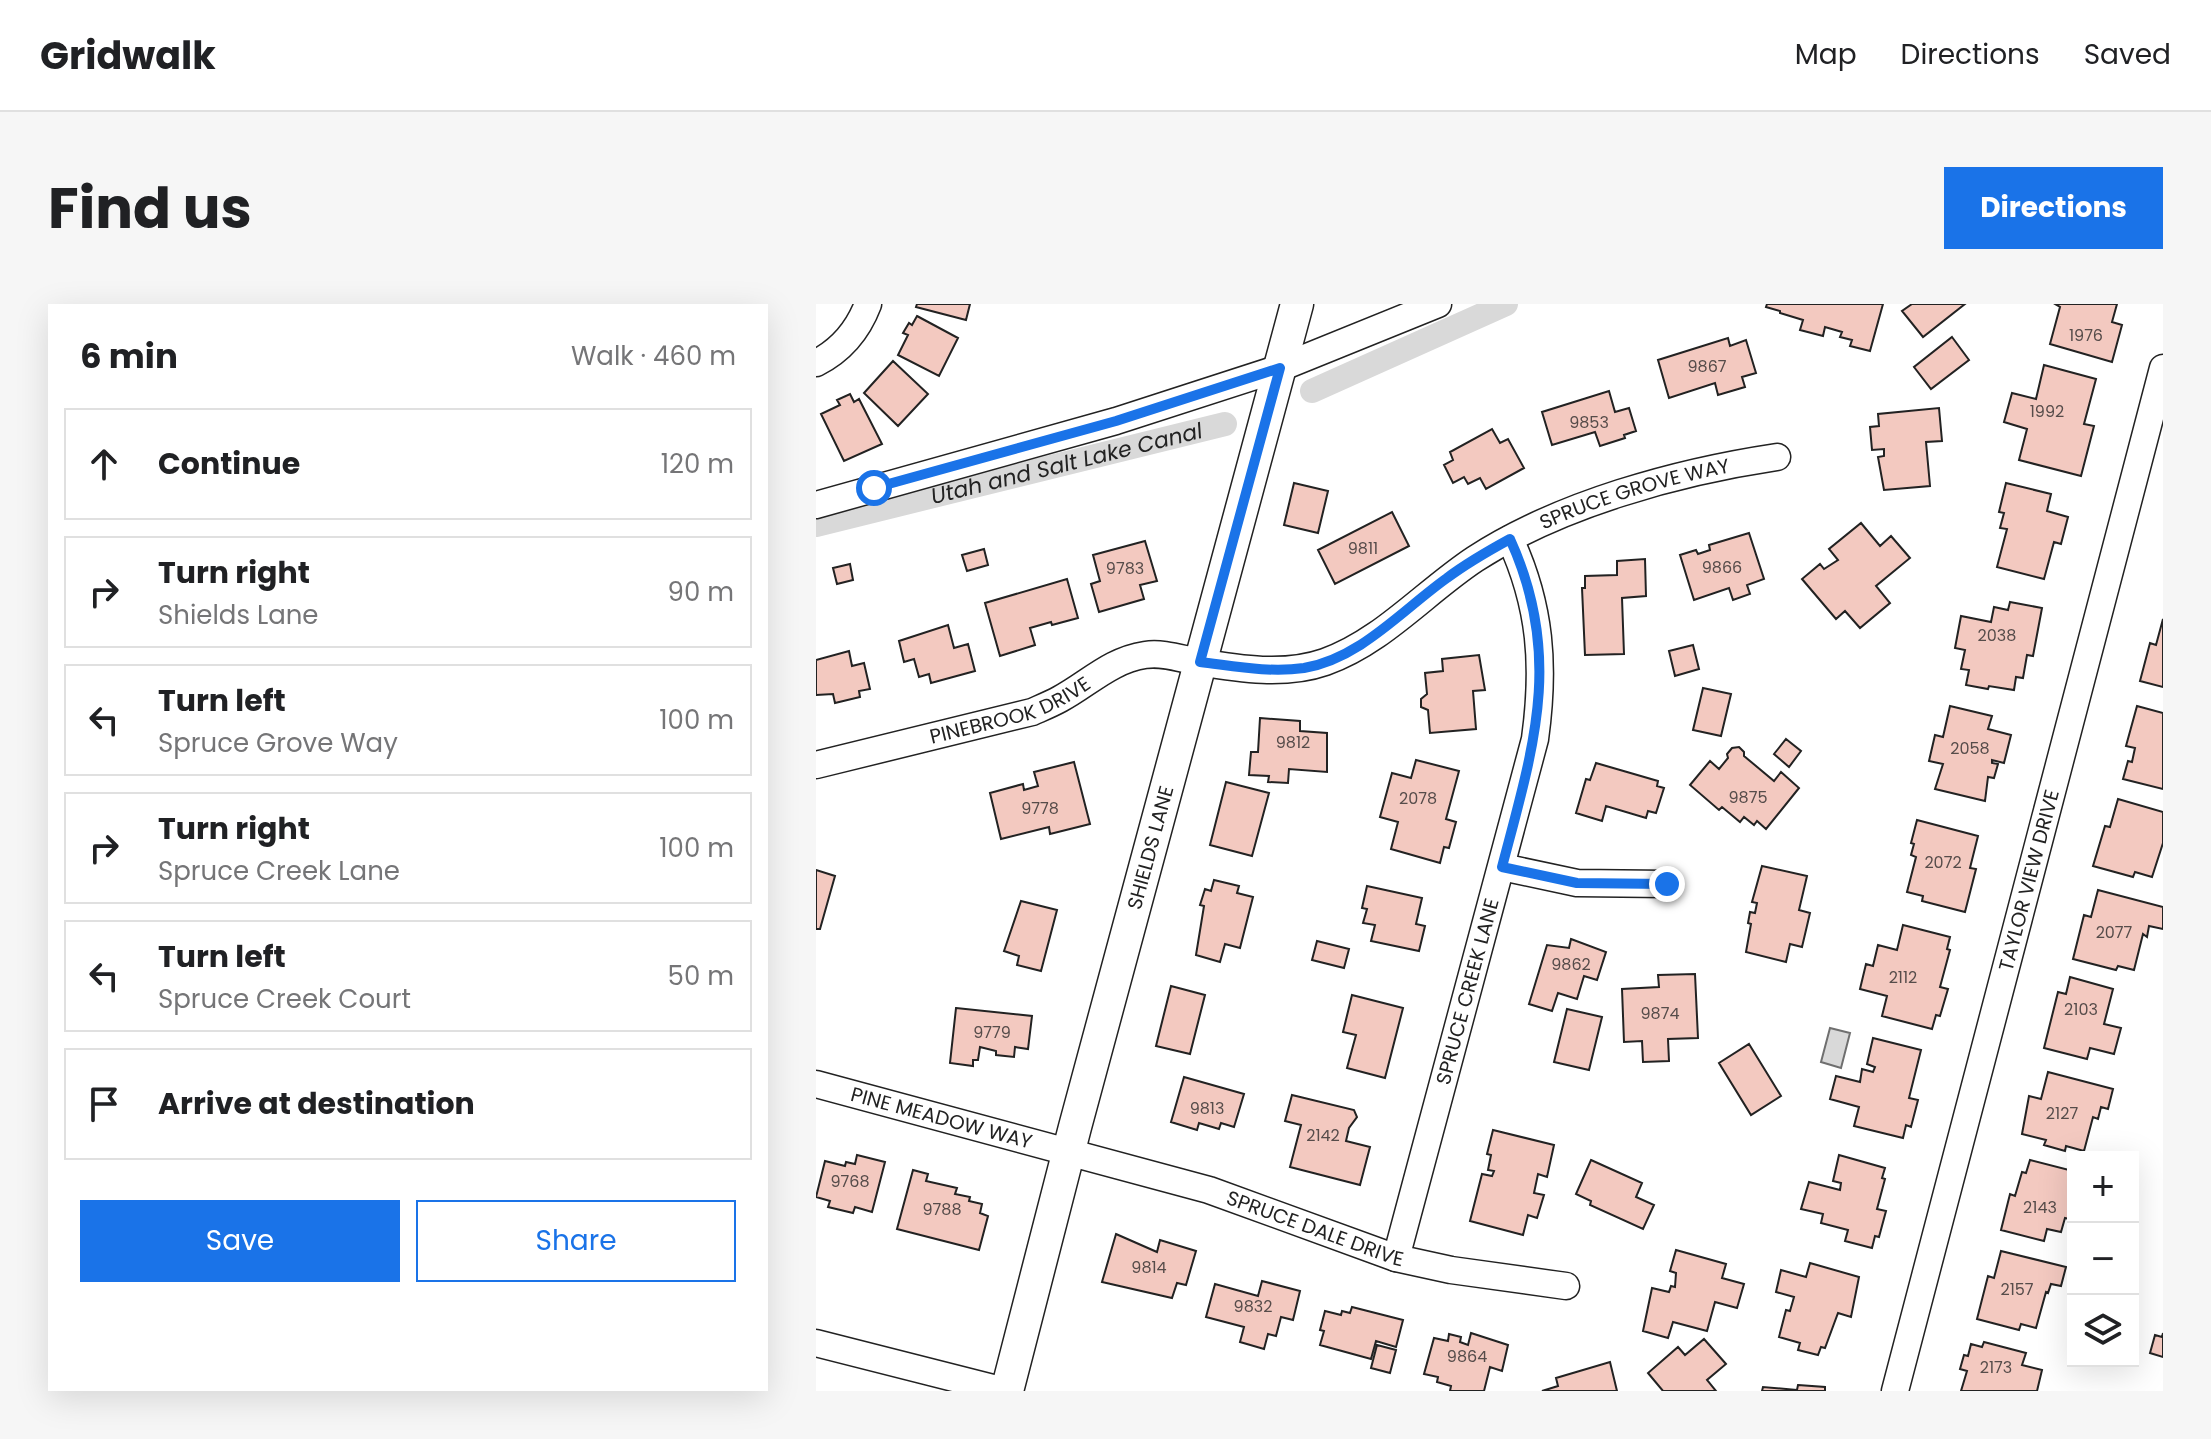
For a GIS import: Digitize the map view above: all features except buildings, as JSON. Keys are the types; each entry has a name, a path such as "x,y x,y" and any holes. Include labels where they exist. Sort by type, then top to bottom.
{"main road":[{"name":"SHIELDS LANE","path":"1006,1391 1297,304"}],"street":[{"path":"816,363 843,344 868,304"},
{"path":"816,505 1116,421 1280,368 1438,304"},
{"name":"TAYLOR VIEW DRIVE","path":"1895,1391 2163,368"},
{"name":"SPRUCE GROVE WAY","path":"1200,662 1271,670 1325,662 1377,634 1446,578 1510,539 1563,513 1721,465 1777,457"},
{"name":"SPRUCE CREEK LANE","path":"1396,1258 1535,739 1540,650 1530,590 1510,539"},
{"name":"PINEBROOK DRIVE","path":"816,765 1032,712 1128,658 1148,654 1200,662"},
{"path":"1502,867 1577,883 1667,884"},
{"name":"PINE MEADOW WAY","path":"816,1084 1069,1152"},
{"name":"SPRUCE DALE DRIVE","path":"1069,1152 1209,1190 1396,1258 1451,1270 1566,1286"},
{"path":"816,1343 1006,1391"}],"shaded area":[{"path":"1830,1028 1850,1033 1841,1068 1821,1062"}],"waterway":[{"name":"Utah and Salt Lake Canal","path":"1312,391 1506,304"},
{"name":"Utah and Salt Lake Canal","path":"816,525 1225,424"}],"route":[{"path":"874,488 1116,421 1280,368 1200,662 1271,670 1289,670 1325,662 1377,634 1446,578 1510,539 1530,590 1540,650 1540,680 1535,739 1502,867 1577,883 1667,884"}]}
